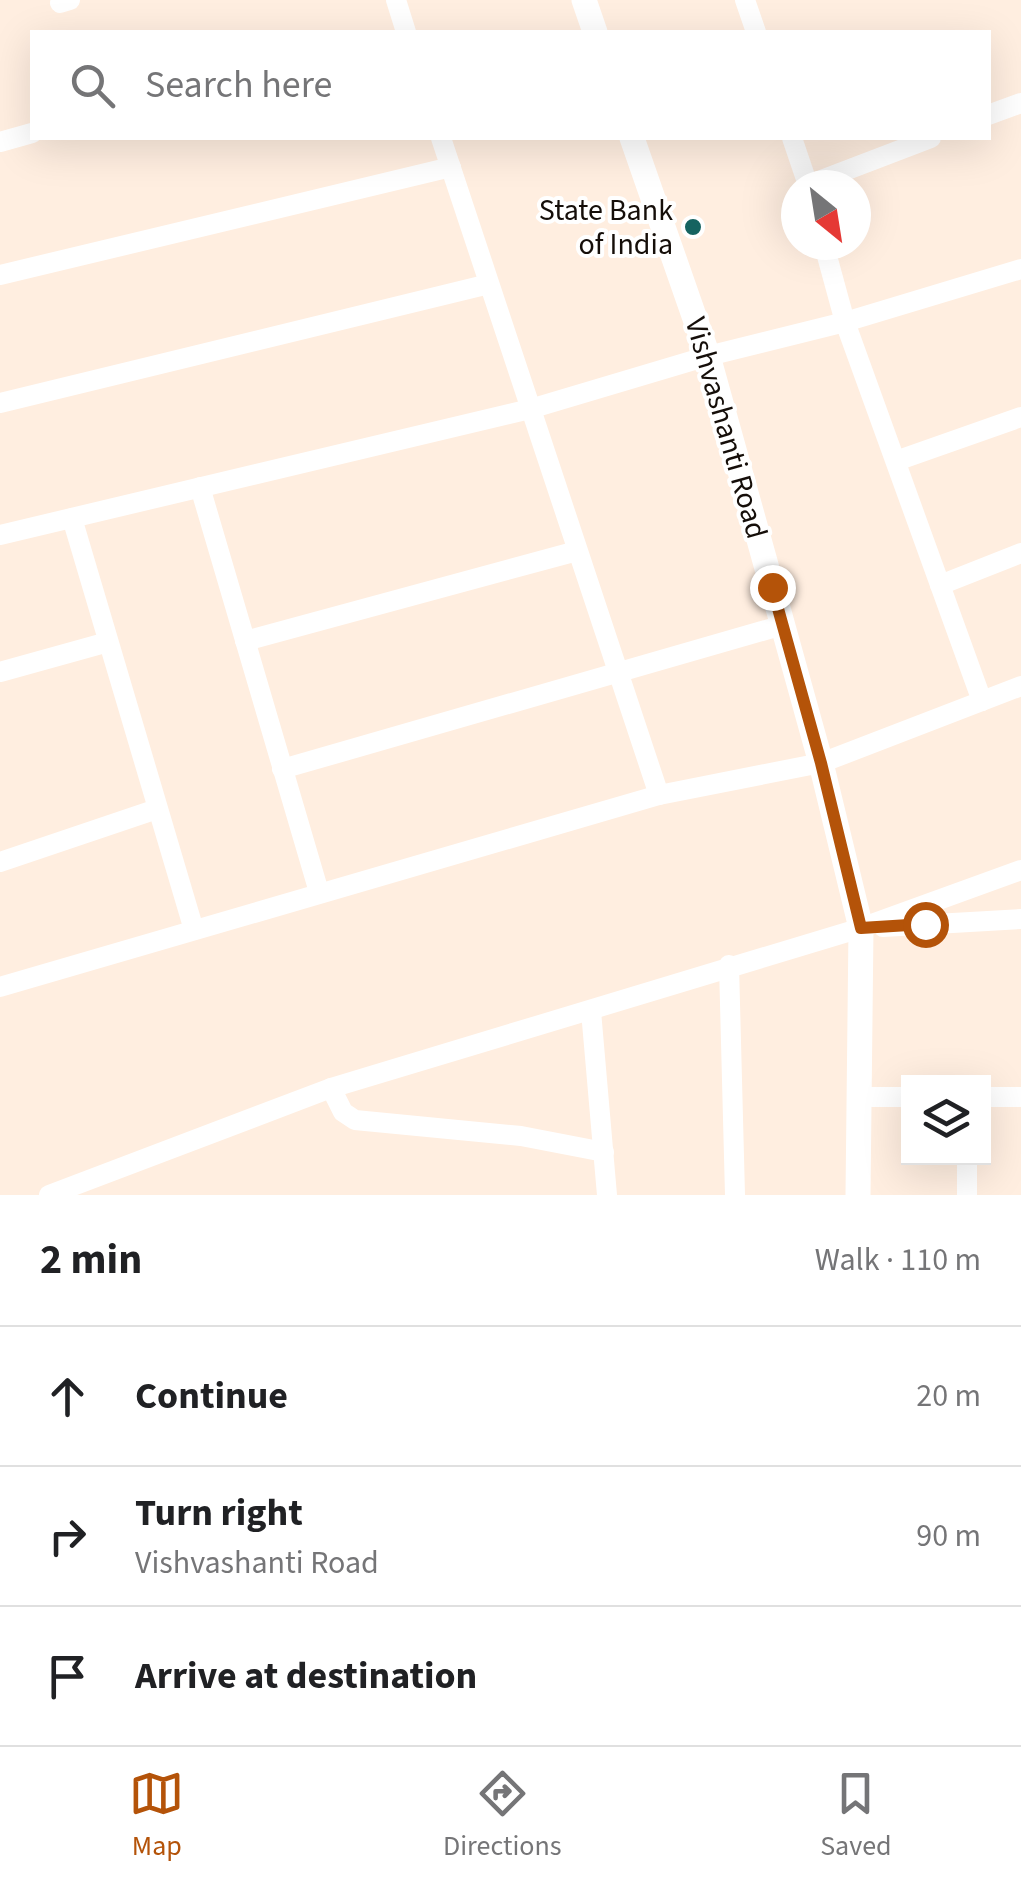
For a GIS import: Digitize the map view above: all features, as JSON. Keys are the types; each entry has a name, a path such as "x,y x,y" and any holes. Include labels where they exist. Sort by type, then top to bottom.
{"street":[{"path":"396,0 405,30"},
{"path":"584,0 594,30"},
{"path":"745,0 755,30"},
{"path":"991,114 1021,103"},
{"path":"0,142 30,134"},
{"path":"442,140 659,795"},
{"name":"Vishvashanti Road","path":"633,140 708,356 821,763 861,928 858,1195"},
{"path":"793,140 803,170"},
{"path":"847,170 926,140"},
{"path":"0,275 451,167"},
{"path":"828,260 845,322 982,701"},
{"path":"0,535 530,408 708,356 845,322 1021,268"},
{"path":"0,403 489,284"},
{"path":"896,462 1021,416"},
{"path":"200,488 319,892"},
{"path":"72,518 194,930"},
{"path":"245,642 577,551"},
{"path":"940,585 1021,553"},
{"path":"282,769 783,626"},
{"path":"0,672 108,642"},
{"path":"0,986 659,795 821,763 1021,686"},
{"path":"0,862 157,809"},
{"path":"48,1195 331,1088 861,928 1021,870"},
{"path":"861,928 1021,919"},
{"path":"729,966 735,1195"},
{"path":"591,1011 607,1195"},
{"path":"331,1088 342,1112 355,1120 520,1136 604,1152"},
{"path":"858,1097 901,1097"},
{"path":"991,1097 1021,1097"},
{"path":"966,1165 967,1195"}],"place":[{"name":"State Bank of India","path":"693,227"}],"route":[{"path":"772,587 861,928 925,924"}]}
